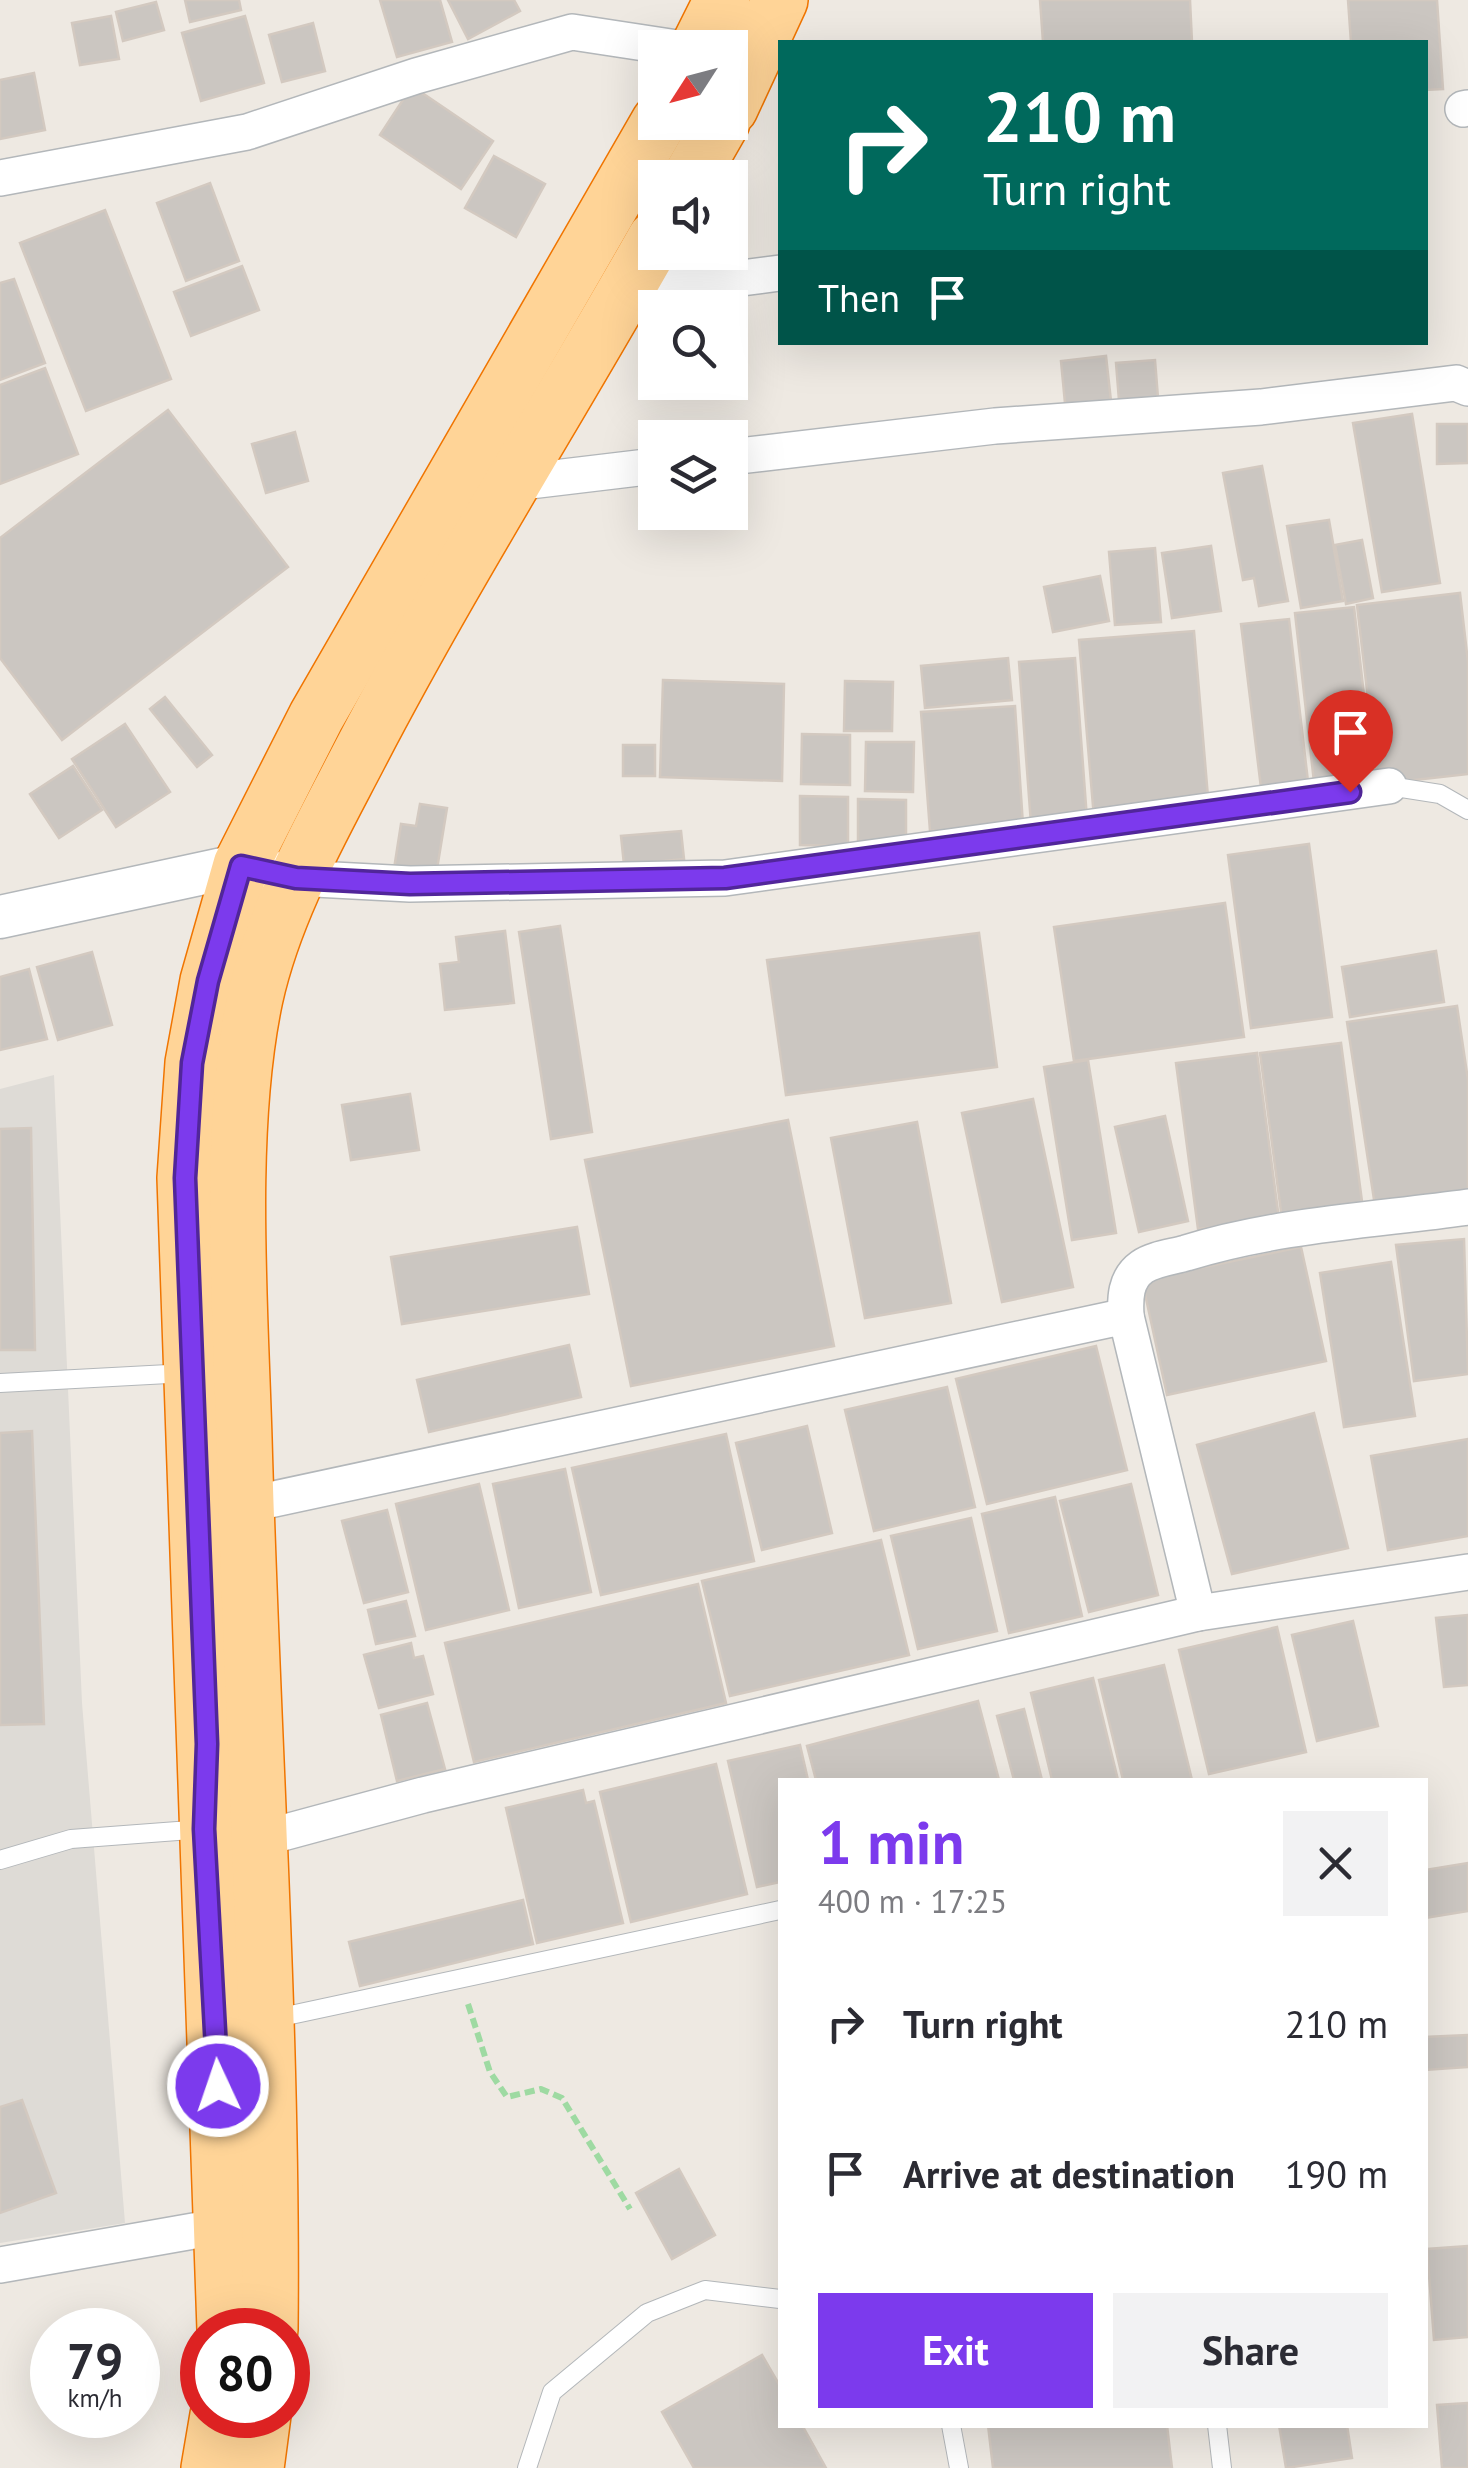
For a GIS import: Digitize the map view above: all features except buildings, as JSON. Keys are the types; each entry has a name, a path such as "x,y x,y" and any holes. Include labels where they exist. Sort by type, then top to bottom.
{"highway":[{"path":"707,30 722,0"},
{"path":"748,69 780,0"},
{"path":"224,2308 204,1829 207,1744 185,1178 192,1063 208,981 241,866 325,700 649,140"},
{"path":"270,2308 272,2138 246,1505 240,1194 246,1067 256,996 296,878 420,638 638,269"},
{"path":"209,2468 214,2438"},
{"path":"256,2468 260,2438"}],"street":[{"path":"0,178 246,132 416,76 572,32 638,42"},
{"path":"624,294 778,273"},
{"path":"748,455 995,426 1261,407 1456,383 1468,388"},
{"path":"513,484 638,468"},
{"path":"0,917 241,866 296,878 410,884 725,878 1389,786"},
{"path":"1198,1613 1126,1316 1124,1296 1132,1279 1142,1266 1228,1240 1468,1207"},
{"path":"246,1505 1126,1316"},
{"path":"260,1839 423,1795 1198,1613 1468,1572"},
{"path":"1,2268 222,2226"}],"lane":[{"path":"1389,786 1440,794 1468,810"},
{"path":"0,1383 192,1373"},
{"path":"0,1860 70,1838 204,1829"},
{"path":"267,2020 778,1910"},
{"path":"528,2468 552,2392 648,2312 705,2290 778,2299"},
{"path":"952,2428 959,2468"},
{"path":"1217,2428 1222,2468"}],"path":[{"path":"460,1978 490,2072 507,2096 541,2089 562,2098 630,2209"}],"shaded area":[{"path":"54,1075 82,1703 125,2223 0,2243 0,1089"}],"route":[{"path":"218,2086 204,1829 207,1744 185,1178 192,1063 208,981 241,866 296,878 410,884 725,878 1350,792"}]}
